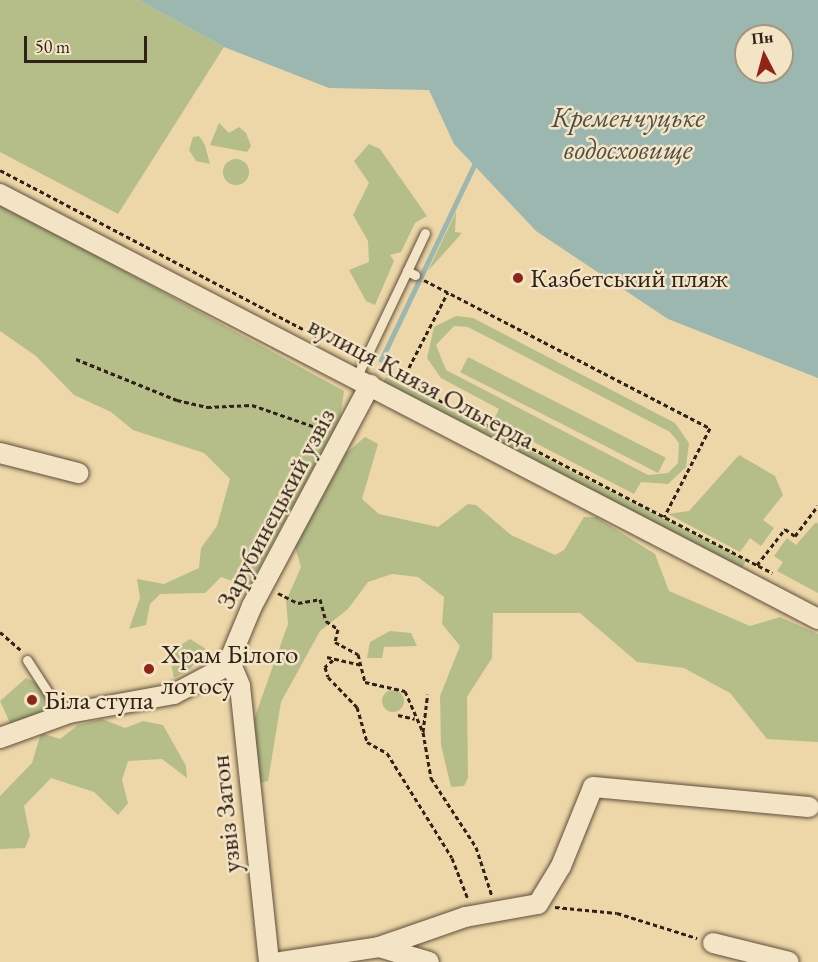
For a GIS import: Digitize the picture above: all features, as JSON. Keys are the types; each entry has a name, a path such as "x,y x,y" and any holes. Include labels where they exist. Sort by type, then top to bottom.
{"street":[{"name":"вулиця Князя Ольгерда","path":"0,194 364,375 818,619"},
{"name":"Зарубинецький узвіз","path":"230,662 252,606 342,437 364,375"},
{"path":"0,453 78,473"},
{"path":"0,738 62,714 174,694 208,679 230,662"},
{"name":"узвіз Затон","path":"230,662 240,686 268,962"},
{"path":"281,962 379,947 470,916 537,904 558,873 593,787 809,807"},
{"path":"379,947 428,961 437,926"},
{"path":"713,943 789,962"}],"lane":[{"path":"364,375 411,273 425,233"},
{"path":"27,660 62,714"}],"path":[{"path":"0,170 364,375 402,381 777,576"},
{"path":"432,284 710,428 664,517"},
{"path":"402,381 448,292"},
{"path":"76,359 177,400 207,407 252,405 342,437"},
{"path":"747,582 785,529 795,536 818,506"},
{"path":"288,598 298,603 320,598 326,621 338,629 335,642 357,652 368,684 403,689 423,732"},
{"path":"0,632 27,660"},
{"path":"327,657 361,665"},
{"path":"333,660 325,667 328,677 357,707 367,742 387,753 452,858 470,916"},
{"path":"428,694 423,732 431,778 476,847 495,910"},
{"path":"398,715 415,719"},
{"path":"537,904 617,913 713,943"}],"green space":[{"path":"0,0 139,0 224,47 118,214 0,152"},
{"path":"219,123 229,133 239,127 246,133 251,146 247,152 210,145"},
{"path":"199,136 205,145 210,164 196,161 189,150 193,137"},
{"path":"369,144 380,149 427,216 415,223 401,252 390,255 394,261 375,305 366,301 349,270 369,262 368,241 353,215 369,183 354,161"},
{"path":"236,159 246,162 249,172 246,182 236,185 226,182 223,172 226,162"},
{"path":"0,203 344,391 340,419 249,587 221,577 205,593 160,594 150,604 146,625 129,629 140,598 137,579 164,584 199,568 201,548 217,526 230,479 204,453 133,430 111,412 74,395 36,356 0,331"},
{"path":"456,212 455,232 462,233 428,271"},
{"path":"456,316 473,318 675,423 689,443 686,467 668,484 641,482 634,494 493,421 499,409 441,378 427,358 434,327","holes":["454,326 468,327 670,432 679,443 678,463 668,473 648,475 446,370 436,345"]},
{"path":"468,357 666,458 658,473 460,372"},
{"path":"386,377 746,560 742,568 382,385"},
{"path":"365,437 378,444 362,499 379,514 438,527 468,504 476,505 511,535 555,555 564,550 584,517 596,517 655,554 669,591 750,626 780,617 818,634 818,742 767,739 730,693 684,668 637,662 580,613 493,613 492,658 467,697 468,778 464,786 451,787 441,745 440,696 460,646 442,624 444,597 418,577 392,574 368,582 348,609 320,631 281,702 268,781 256,784 253,722 288,624 286,601 301,567 295,547 346,453"},
{"path":"739,455 775,476 783,495 763,520 774,528 761,546 750,538 740,552 668,514 689,511"},
{"path":"816,522 818,524 818,593 777,571 783,562 774,556 787,538 796,545"},
{"path":"390,631 411,633 417,646 384,647 382,658 367,658 370,642"},
{"path":"190,639 206,649 190,669 174,678 169,653"},
{"path":"26,678 39,684 54,709 12,727 0,701"},
{"path":"393,690 401,693 404,701 401,709 393,712 385,709 382,701 385,693"},
{"path":"102,719 125,728 143,721 163,725 186,766 187,778 162,759 128,761 122,780 128,803 118,815 94,792 51,778 24,806 30,836 25,848 0,849 0,796 32,763 41,733 60,739 78,725"}],"water":[{"name":"Кременчуцьке водосховище","path":"139,0 818,0 818,378 668,319 536,231 454,144 429,90 329,88 224,47"}],"waterway":[{"path":"381,360 476,161"}],"place":[{"name":"Казбетський пляж","path":"518,278"},
{"name":"Храм Білого лотосу","path":"149,669"},
{"name":"Біла ступа","path":"32,700"}]}
